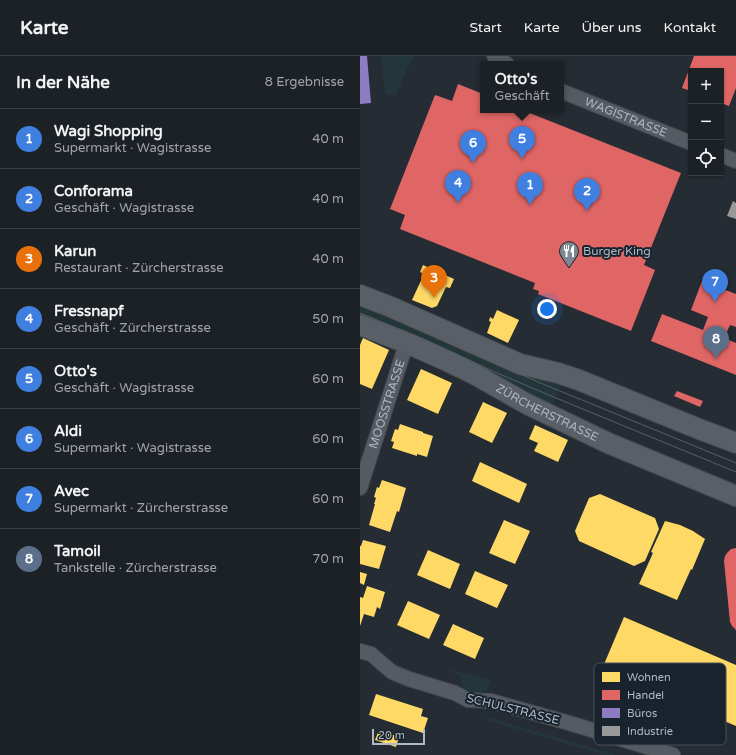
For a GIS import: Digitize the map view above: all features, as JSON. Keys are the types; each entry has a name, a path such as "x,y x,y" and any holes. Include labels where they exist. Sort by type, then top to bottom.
{"main road":[{"path":"360,296 391,307 520,364 558,373 579,380 736,443"},
{"name":"ZÜRCHERSTRASSE","path":"360,325 445,360 474,374 527,404 608,443 736,496"}],"street":[{"name":"WAGISTRASSE","path":"564,92 688,142"},
{"path":"724,156 736,161"},
{"name":"MOOSSTRASSE","path":"360,488 404,354 409,344"},
{"name":"SCHULSTRASSE","path":"360,651 371,654 392,672 408,679 455,693 468,700 491,701 594,731"},
{"name":"SCHULSTRASSE","path":"640,745 673,755"}],"shaded area":[{"path":"381,56 415,56 407,69 396,95 385,95"},
{"path":"360,300 563,380 551,410 360,318"},
{"path":"450,669 491,680 487,690 475,696 465,694 460,675 451,672"},
{"path":"487,717 616,755 605,755 486,720"}],"building: Wohnen":[{"path":"423,265 454,279 450,288 446,287 437,306 432,308 412,300 424,274 420,272"},
{"path":"497,310 519,320 508,343 487,333 491,322 489,321 490,317 493,319"},
{"path":"363,338 389,350 372,389 360,384 360,345"},
{"path":"421,369 452,383 438,414 407,400"},
{"path":"483,402 507,413 492,443 469,432"},
{"path":"400,424 433,436 427,457 417,454 417,456 392,448 394,442 391,441 395,429 398,430"},
{"path":"535,425 568,440 558,462 534,451 538,443 529,439"},
{"path":"480,462 527,484 519,503 472,481"},
{"path":"382,480 406,488 399,512 397,511 390,532 369,525 375,504 376,498 374,497 377,487 379,488"},
{"path":"600,494 655,518 659,529 645,561 634,566 579,541 575,531 589,498"},
{"path":"504,520 530,531 515,564 489,553"},
{"path":"665,521 680,525 705,539 677,600 639,584"},
{"path":"363,540 386,546 379,569 360,564 360,546"},
{"path":"428,550 460,564 450,589 417,575"},
{"path":"475,571 508,585 497,608 465,594"},
{"path":"360,572 367,574 364,585 360,583"},
{"path":"367,586 385,592 380,609 377,607 374,617 364,614 360,626 360,597 363,598"},
{"path":"408,601 440,615 429,639 397,625"},
{"path":"624,617 736,665 736,726 726,722 726,663 605,663"},
{"path":"453,624 484,638 475,659 443,645"},
{"path":"376,694 423,709 421,716 428,718 423,733 369,715"},
{"path":"379,730 399,737 396,747 375,740"}],"building: Handel":[{"path":"694,56 736,56 736,88 729,106 724,104 724,68 690,68"},
{"path":"688,72 688,90 682,88"},
{"path":"458,84 480,93 480,113 530,113 681,173 644,265 655,270 631,331 538,294 539,291 533,289 535,283 400,229 405,215 390,209 435,95 452,101"},
{"path":"702,281 736,294 736,327 730,325 724,338 736,343 736,375 651,341 662,314 703,330 708,317 691,310"},
{"path":"677,391 703,401 700,407 674,396"},
{"path":"736,548 736,630 730,622 724,561 727,553 731,549"}],"building: Büros":[{"path":"360,56 367,56 371,103 360,104"}],"building: Industrie":[{"path":"733,201 736,203 736,219 727,216"}],"tram line":[{"path":"360,304 389,315 538,382 736,463"},
{"path":"360,313 421,338 556,398 736,472"}],"place":[{"name":"Otto's","path":"522,159"},
{"name":"Aldi","path":"473,163"},
{"name":"Fressnapf","path":"458,203"},
{"name":"Wagi Shopping","path":"530,205"},
{"name":"Conforama","path":"587,211"},
{"name":"Burger King","path":"569,268"},
{"name":"Karun","path":"434,298"},
{"name":"Avec","path":"715,302"},
{"name":"Tamoil","path":"716,359"}]}
